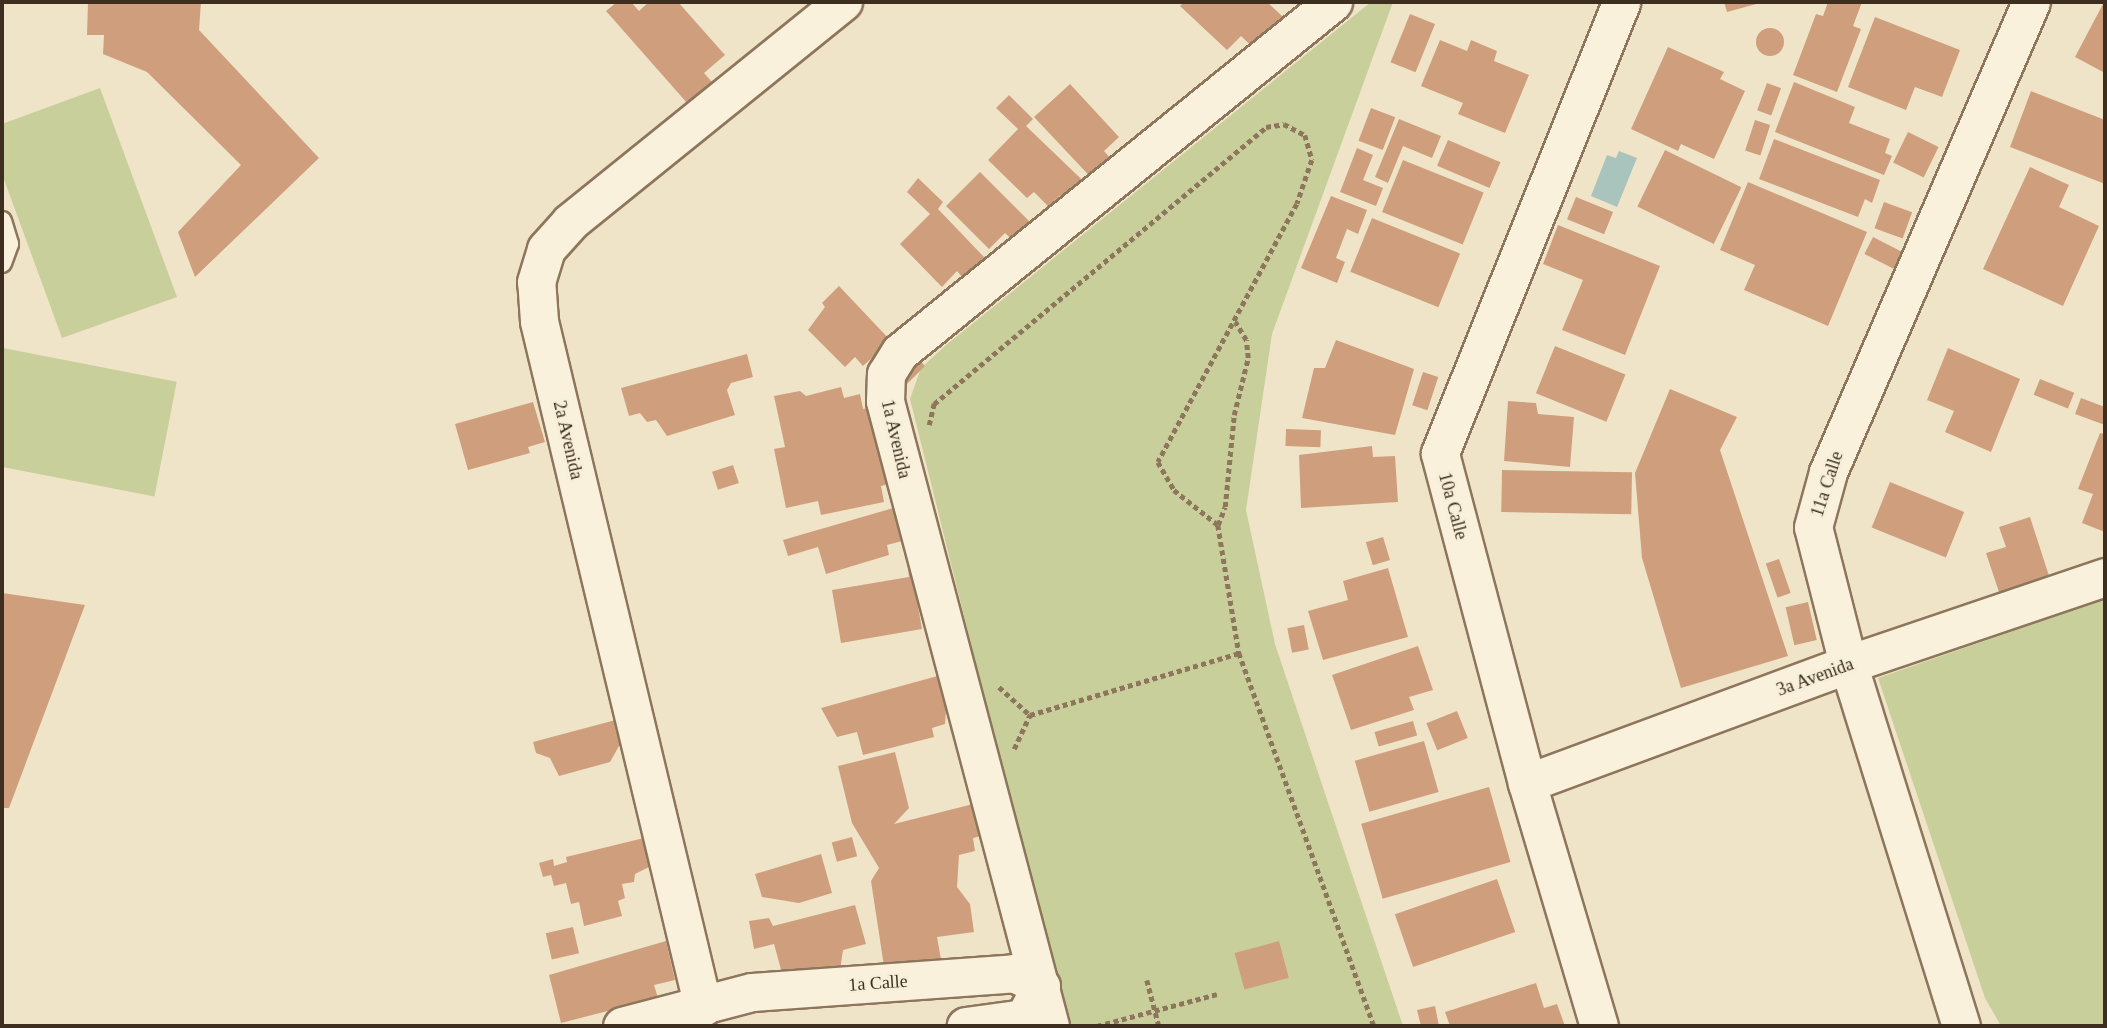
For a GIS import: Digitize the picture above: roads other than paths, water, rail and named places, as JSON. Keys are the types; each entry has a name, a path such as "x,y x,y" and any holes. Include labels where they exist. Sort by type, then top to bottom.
{"street":[{"name":"2a Avenida","path":"695,1016 539,321 536,282 546,249 570,222 843,2"},
{"name":"1a Avenida","path":"1050,1026 885,401 886,374 900,352 1334,2"},
{"name":"10a Calle","path":"1599,1026 1527,783 1440,453 1621,2"},
{"name":"11a Calle","path":"1961,1026 1848,664 1814,527 1828,472 2031,2"},
{"name":"3a Avenida","path":"1527,783 1848,664 2105,577"},
{"name":"1a Calle","path":"622,1026 695,1016 752,992 1014,972 1041,986"},
{"path":"966,1026 1024,1018 1041,986"},
{"path":"695,1016 730,1010 742,1026"}],"lane":[{"path":"2,220 9,244 2,263"}],"water":[{"path":"1619,151 1637,158 1617,207 1591,196 1607,155 1616,158"}]}
